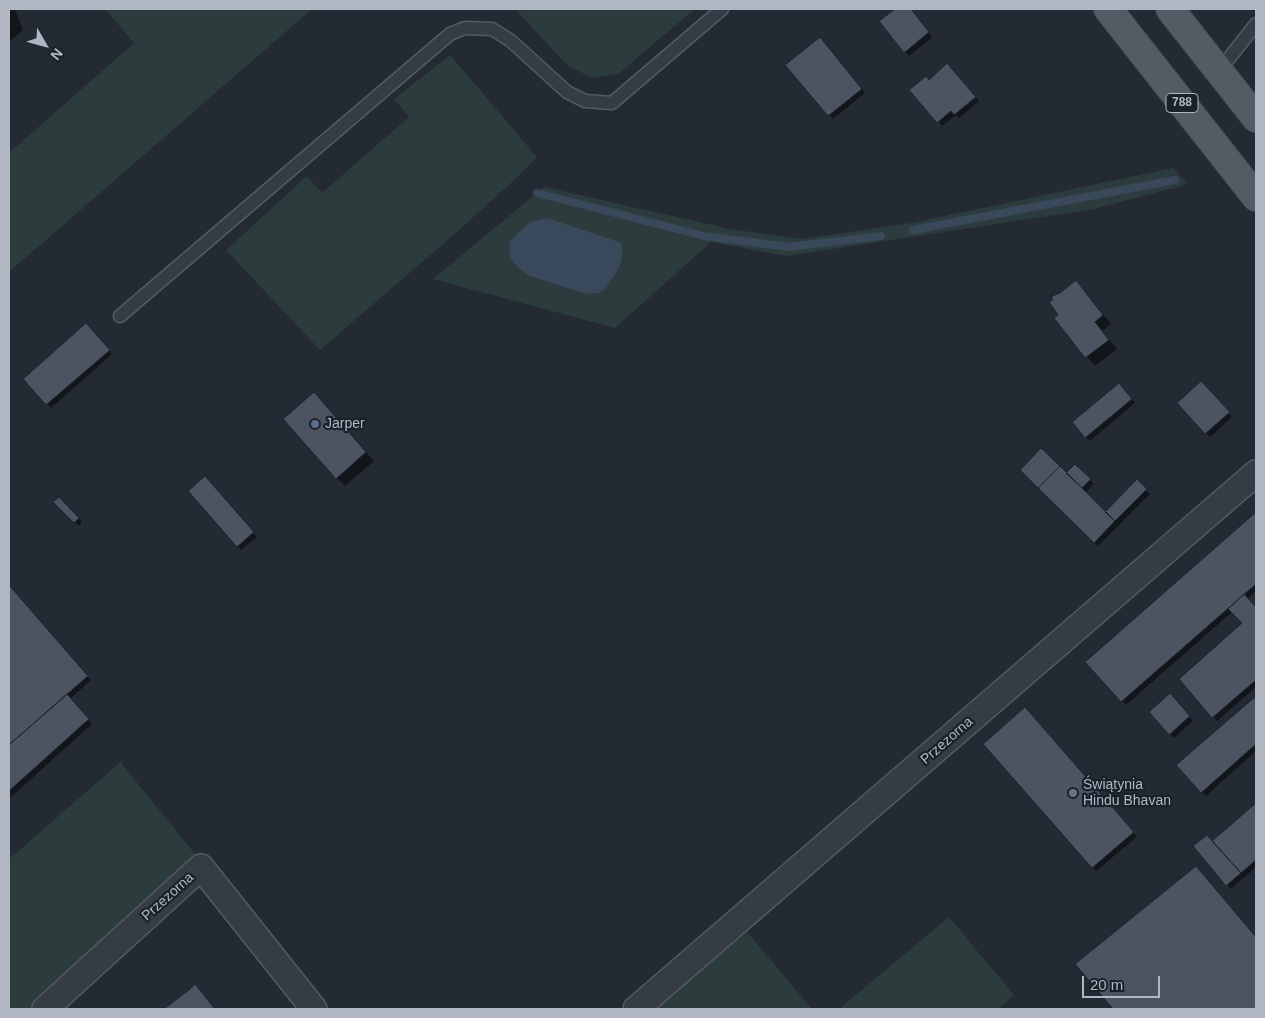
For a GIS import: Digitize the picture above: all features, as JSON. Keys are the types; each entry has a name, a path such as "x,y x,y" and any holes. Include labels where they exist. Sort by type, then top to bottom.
{"main road":[{"name":"788","path":"1108,9 1256,197"},
{"path":"1170,9 1256,118"}],"street":[{"name":"Przezorna","path":"636,1009 1256,473"},
{"name":"Przezorna","path":"45,1009 201,867 314,1009"}],"lane":[{"path":"120,316 450,34 465,28 492,29 511,41 567,92 585,100 612,103 722,9"},
{"path":"1219,71 1256,24"}],"shaded area":[{"path":"105,9 312,9 9,272 9,153 134,43"},
{"path":"515,9 695,9 618,74 592,78 567,65"},
{"path":"450,55 537,157 457,232 320,350 226,250 307,176 322,193 409,117 394,99"},
{"path":"1173,168 1188,184 1094,209 787,256 711,242 615,328 433,279 544,187 730,229 802,239 911,223"},
{"path":"124,759 122,764 195,854 31,1009 9,1009 9,859"},
{"path":"949,917 1014,995 998,1009 839,1009"},
{"path":"747,932 812,1009 656,1009"}],"water":[{"path":"547,218 622,243 620,266 606,288 599,293 586,294 527,275 516,265 510,257 509,242 530,222"}],"building":[{"path":"895,9 911,9 929,32 904,53 879,21"},
{"path":"820,37 862,89 828,116 785,65"},
{"path":"947,63 976,97 954,115 951,111 937,123 909,90 926,76 929,80"},
{"path":"1076,280 1103,315 1095,322 1109,340 1085,358 1054,318 1058,315 1049,302 1052,300 1052,296 1060,293"},
{"path":"86,323 110,350 46,405 23,379"},
{"path":"1201,381 1230,412 1205,434 1177,403"},
{"path":"1119,383 1132,399 1085,438 1072,422"},
{"path":"314,392 366,452 336,479 283,419"},
{"path":"1041,448 1060,466 1038,488 1020,470"},
{"path":"1075,464 1091,479 1082,488 1066,473"},
{"path":"1060,466 1115,521 1094,543 1038,488"},
{"path":"205,476 254,532 237,547 188,491"},
{"path":"1137,479 1147,489 1115,521 1105,512"},
{"path":"59,497 79,518 74,523 53,502"},
{"path":"1256,512 1256,584 1121,702 1085,662"},
{"path":"9,585 88,676 9,745"},
{"path":"1244,594 1256,607 1256,680 1212,718 1179,679 1242,623 1228,609"},
{"path":"1170,693 1190,716 1169,735 1149,712"},
{"path":"67,694 89,719 9,791 9,745"},
{"path":"1256,696 1256,744 1201,793 1176,765"},
{"path":"1025,707 1134,832 1092,868 983,744"},
{"path":"1256,803 1256,860 1241,873 1212,841"},
{"path":"1207,835 1241,873 1226,886 1193,846"},
{"path":"1196,866 1256,937 1256,1009 1113,1009 1075,964"},
{"path":"195,984 215,1009 164,1009 190,989"}],"waterway":[{"path":"913,230 1175,180"},
{"path":"537,193 704,236 789,247 881,236"}],"place":[{"name":"Jarper","path":"315,424"},
{"name":"Świątynia Hindu Bhavan","path":"1073,793"}]}
